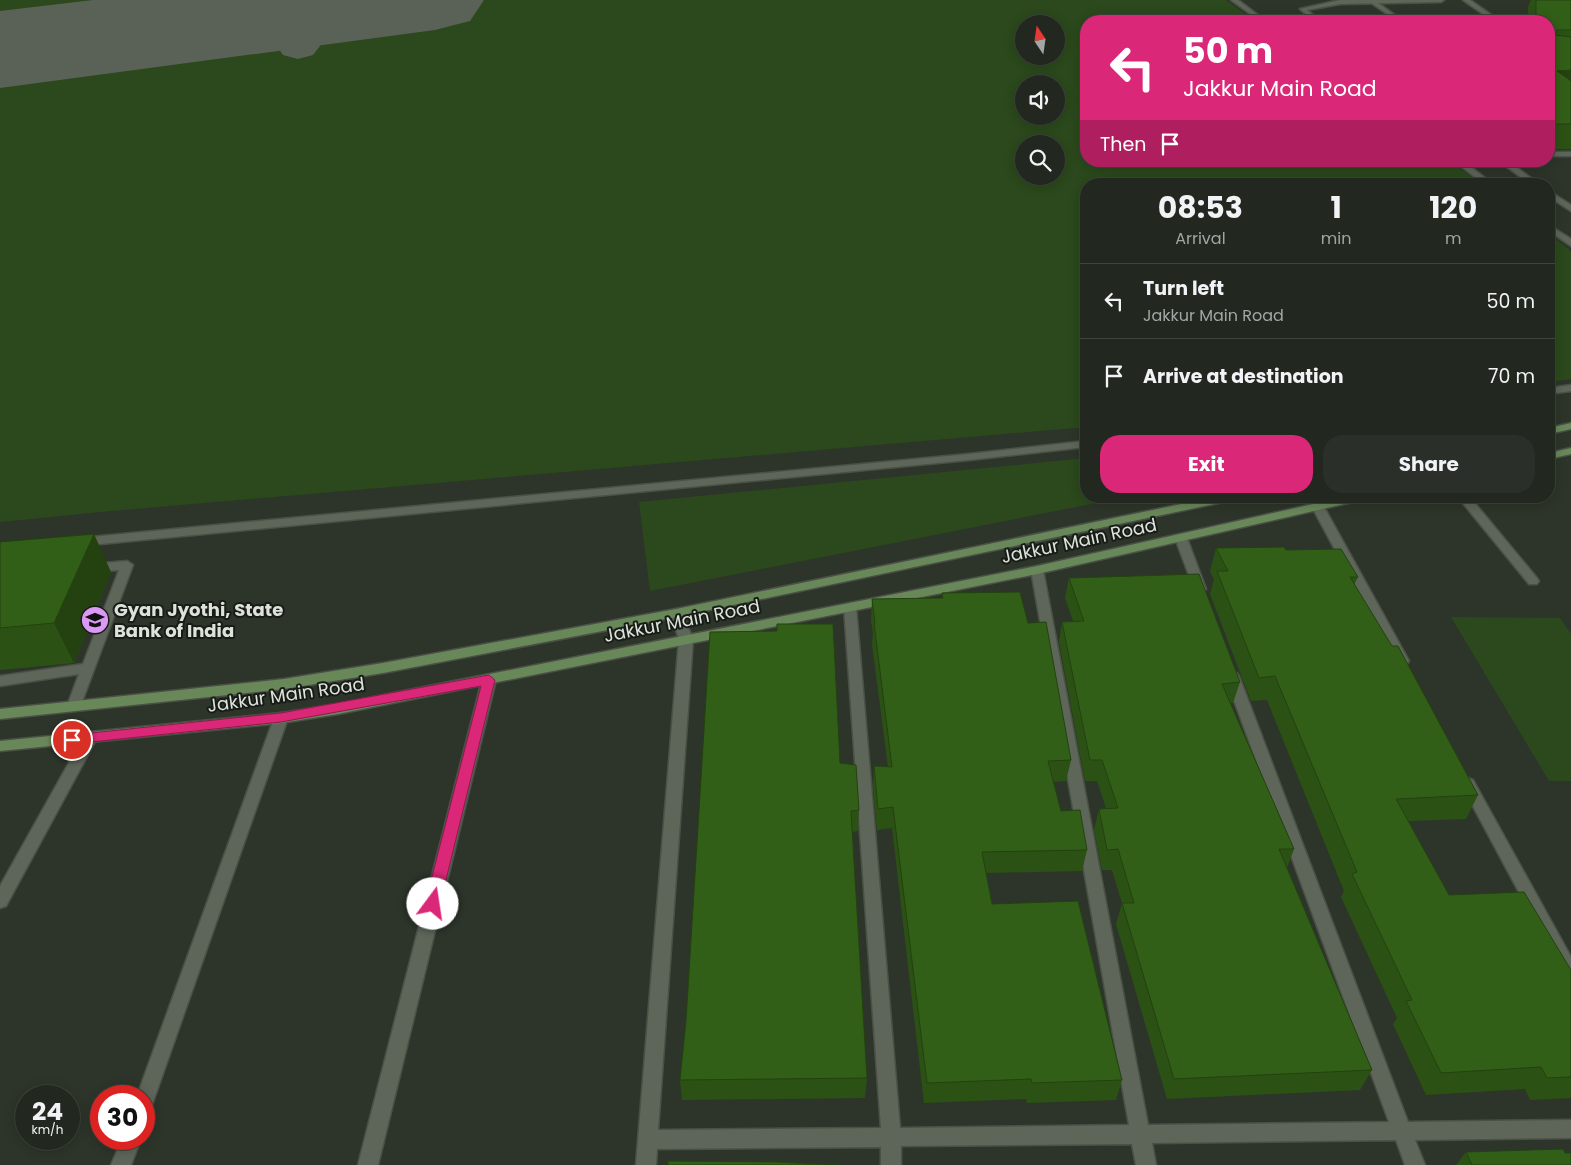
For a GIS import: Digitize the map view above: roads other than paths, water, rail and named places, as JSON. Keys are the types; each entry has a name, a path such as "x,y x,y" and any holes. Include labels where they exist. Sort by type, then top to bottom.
{"main road":[{"path":"1555,430 1571,426"},
{"path":"1555,455 1571,451"},
{"name":"Jakkur Main Road","path":"0,714 330,677 676,613 1204,503"},
{"name":"Jakkur Main Road","path":"0,746 281,718 489,680 1036,570 1335,503"}],"street":[{"path":"1234,0 1255,15"},
{"path":"1310,15 1303,9 1340,2 1441,0"},
{"path":"1466,0 1488,15"},
{"path":"1372,1 1392,15"},
{"path":"1555,154 1571,154"},
{"path":"1466,167 1481,178"},
{"path":"1511,167 1527,178"},
{"path":"1555,197 1571,209"},
{"path":"1555,231 1571,243"},
{"path":"1555,390 1571,388"},
{"path":"69,543 959,458 1080,445"},
{"path":"1469,503 1533,582"},
{"path":"1318,507 1407,671"},
{"path":"1181,538 1205,603"},
{"path":"74,706 127,565 78,569"},
{"path":"1036,570 1146,1165"},
{"path":"850,607 891,1137 891,1165"},
{"path":"646,1165 686,640 676,613"},
{"path":"1226,658 1415,1165"},
{"path":"0,680 89,668"},
{"path":"368,1165 489,680"},
{"path":"150,1085 281,718"},
{"path":"0,901 90,738"},
{"path":"1463,775 1571,973"},
{"path":"649,1140 1571,1129"},
{"path":"121,1165 127,1150"}],"place":[{"name":"Gyan Jyothi, State Bank of India","path":"95,620"}]}
